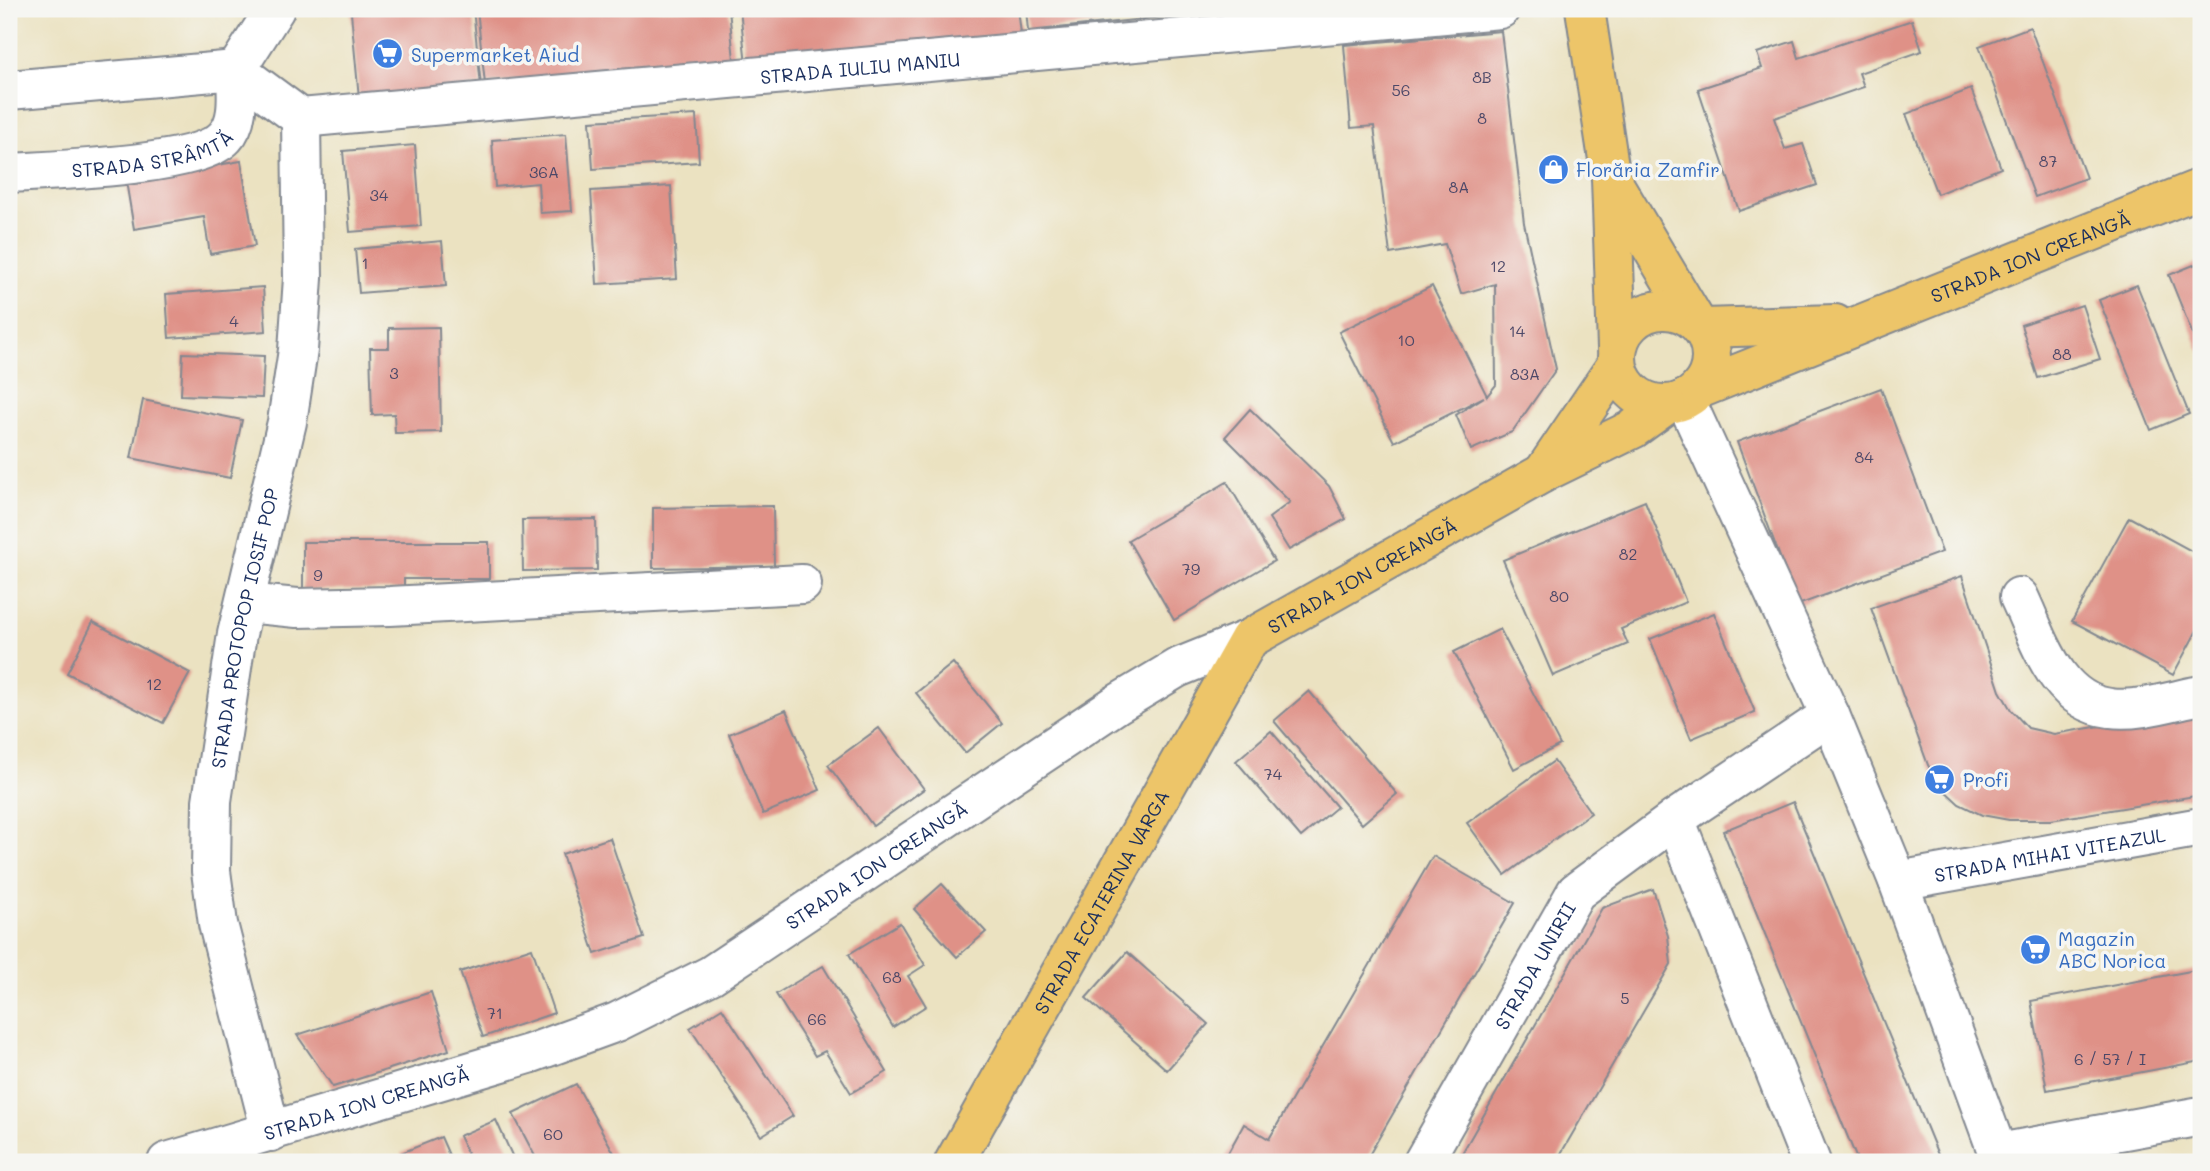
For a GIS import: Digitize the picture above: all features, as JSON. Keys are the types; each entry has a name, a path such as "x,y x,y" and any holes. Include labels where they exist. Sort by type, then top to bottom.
{"main road":[{"path":"1585,9 1611,179 1617,356 1626,385 1638,396 1683,398 1708,375 1709,343 1611,179"},
{"name":"STRADA ION CREANGĂ","path":"1249,639 1543,473 1594,451 1683,398 1858,323 2201,188"},
{"path":"1617,356 1623,332 1634,320 1650,312 1666,309 1682,313 1699,325"},
{"name":"STRADA ION CREANGĂ","path":"1699,325 1858,323"},
{"name":"STRADA ION CREANGĂ","path":"1543,473 1617,356"},
{"name":"STRADA ECATERINA VARGA","path":"954,1162 1249,639"}],"street":[{"path":"236,70 275,9"},
{"name":"STRADA IULIU MANIU","path":"301,118 1500,9"},
{"path":"9,90 236,70 301,118"},
{"name":"STRADA STRÂMTĂ","path":"9,173 144,162 194,152 224,138 236,113 236,70"},
{"name":"STRADA PROTOPOP IOSIF POP","path":"271,1132 218,924 211,871 212,801 245,603 287,422 298,350 303,278 301,118"},
{"path":"1683,398 1830,715 1898,881 2000,1158 2201,1116"},
{"path":"245,603 298,608 390,606 802,584"},
{"path":"2019,597 2054,673 2080,697 2110,708 2201,695"},
{"name":"STRADA ION CREANGĂ","path":"167,1162 529,1054 617,1022 711,975 1117,704 1177,668 1249,639"},
{"name":"STRADA UNIRII","path":"1423,1162 1576,892 1675,819 1830,715"},
{"path":"1675,819 1811,1162"},
{"name":"STRADA MIHAI VITEAZUL","path":"1898,881 2201,827"}],"building":[{"path":"389,9 473,9 481,86 359,98 351,13"},
{"path":"477,9 729,9 734,60 485,84"},
{"path":"740,9 1018,9 1021,34 746,64"},
{"path":"1026,9 1222,9 1222,11 1028,31"},
{"path":"1912,20 1922,51 1859,73 1864,87 1774,118 1785,149 1803,144 1817,185 1739,211 1698,89 1762,68 1757,53 1794,41 1799,58"},
{"path":"2030,27 2086,178 2035,197 1979,46"},
{"path":"1501,31 1524,223 1556,369 1512,432 1471,450 1456,415 1484,397 1394,442 1339,332 1432,286 1487,396 1496,385 1495,284 1461,294 1445,244 1390,254 1374,126 1351,128 1344,45"},
{"path":"1971,89 2001,168 1937,194 1906,114"},
{"path":"696,115 699,162 593,169 590,121"},
{"path":"566,134 572,211 540,213 538,183 495,187 492,140"},
{"path":"415,145 421,226 350,232 343,151"},
{"path":"241,161 255,246 210,254 204,217 134,229 126,181"},
{"path":"671,186 677,279 597,284 591,191"},
{"path":"442,241 446,286 359,293 355,249"},
{"path":"2201,262 2201,355 2169,275"},
{"path":"2137,285 2189,414 2151,430 2099,300"},
{"path":"263,287 266,331 169,338 166,294"},
{"path":"2082,305 2100,359 2038,378 2021,325"},
{"path":"439,327 441,432 395,433 394,414 372,415 370,348 389,348 389,328"},
{"path":"183,353 264,356 262,398 181,395"},
{"path":"1881,388 1942,552 1798,605 1737,442"},
{"path":"143,400 242,420 230,478 131,458"},
{"path":"1250,409 1329,486 1346,519 1289,550 1269,518 1290,502 1225,437"},
{"path":"1227,482 1274,561 1174,620 1128,540"},
{"path":"1645,501 1686,602 1621,629 1628,644 1553,676 1503,560"},
{"path":"773,506 774,566 653,568 653,508"},
{"path":"2129,517 2201,556 2201,623 2173,675 2072,621"},
{"path":"596,519 597,570 523,571 522,520"},
{"path":"303,542 489,542 489,579 404,579 404,590 303,590"},
{"path":"1962,576 2000,691 2011,710 2028,728 2054,734 2201,709 2201,795 2051,820 2009,820 1982,815 1959,804 1941,787 1928,765 1871,608"},
{"path":"1714,613 1755,712 1691,739 1650,639"},
{"path":"93,622 190,673 163,723 67,673"},
{"path":"1500,629 1560,745 1514,769 1454,652"},
{"path":"953,663 1002,723 965,753 916,693"},
{"path":"1309,691 1397,794 1362,824 1274,721"},
{"path":"786,710 820,790 763,814 729,734"},
{"path":"879,728 924,789 873,826 828,765"},
{"path":"1271,731 1337,807 1301,837 1236,761"},
{"path":"1554,761 1591,813 1505,875 1467,823"},
{"path":"1793,802 1941,1162 1858,1162 1723,831"},
{"path":"610,838 644,938 595,954 562,854"},
{"path":"1433,856 1515,903 1365,1162 1223,1162 1244,1124 1269,1139"},
{"path":"942,884 986,932 957,957 914,909"},
{"path":"1653,889 1668,936 1671,964 1556,1162 1457,1162 1602,908"},
{"path":"900,923 925,965 908,976 926,1006 893,1027 849,954"},
{"path":"532,948 554,1013 483,1037 460,972"},
{"path":"1127,952 1208,1024 1167,1070 1086,998"},
{"path":"823,966 887,1072 851,1093 825,1051 815,1056 776,994"},
{"path":"2201,969 2201,1061 2047,1090 2031,1001"},
{"path":"431,992 449,1050 333,1087 297,1035"},
{"path":"722,1008 793,1116 761,1136 690,1028"},
{"path":"576,1084 619,1162 538,1162 513,1114"},
{"path":"496,1120 515,1162 471,1162 459,1136"},
{"path":"441,1137 452,1162 405,1162 401,1153"}],"place":[{"name":"Supermarket Aiud","path":"388,54"},
{"name":"Florăria Zamfir","path":"1553,169"},
{"name":"Profi","path":"1940,779"},
{"name":"Magazin ABC Norica","path":"2035,949"}]}
